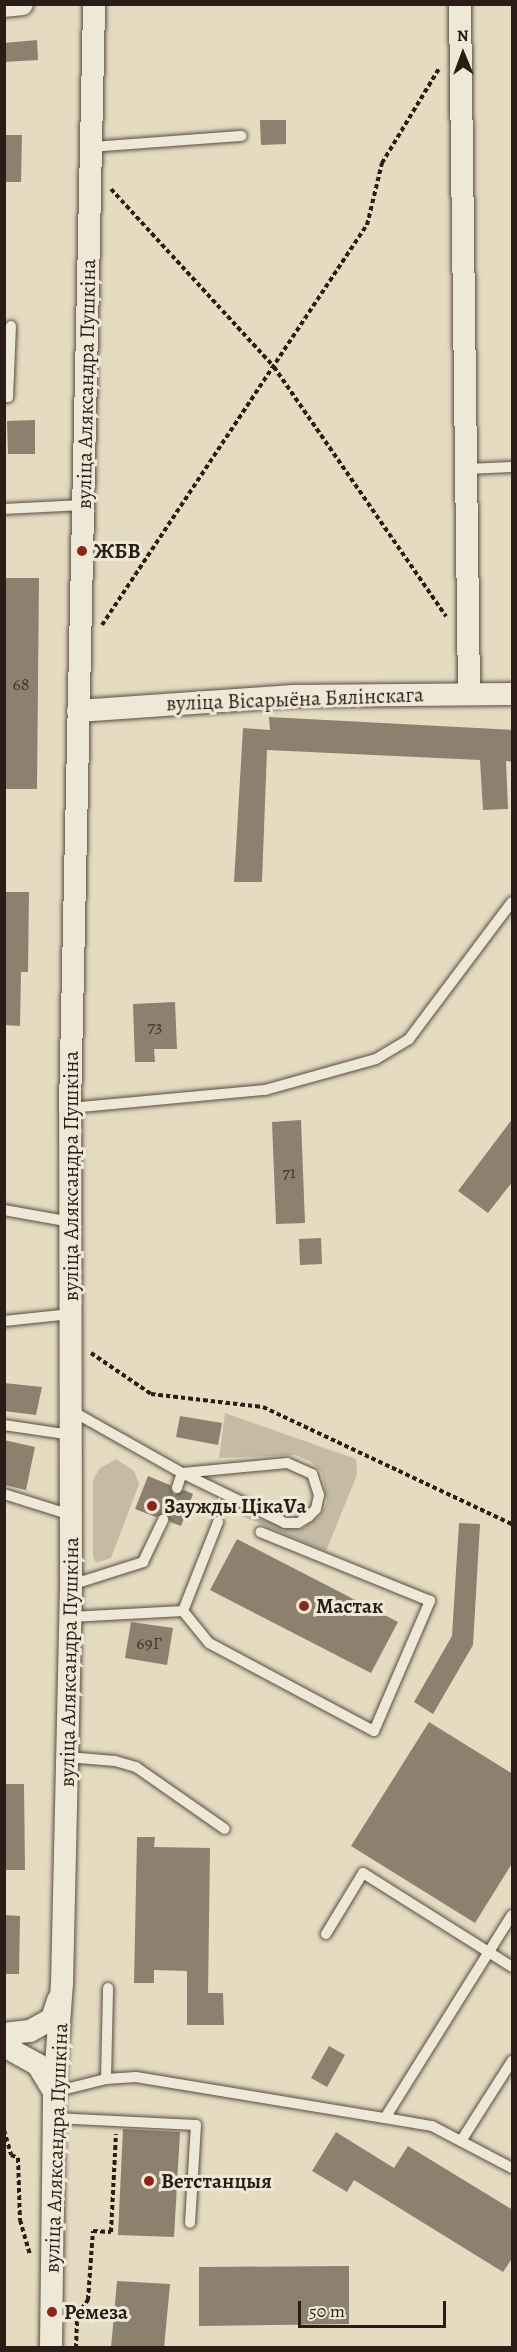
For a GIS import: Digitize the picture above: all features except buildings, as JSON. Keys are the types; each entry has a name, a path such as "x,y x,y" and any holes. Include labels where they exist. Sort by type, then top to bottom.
{"street":[{"path":"4,6 22,4"},
{"name":"вуліца Аляксандра Пушкіна","path":"51,2348 54,2092 62,1984 71,1585 70,1108 94,4"},
{"path":"460,4 469,693"},
{"name":"вуліца Вісарыёна Бялінскага","path":"78,711 293,696 513,694"},
{"path":"4,2034 30,2031 52,2019 62,1984"},
{"path":"4,2046 38,2065 54,2092"}],"lane":[{"path":"91,147 242,136"},
{"path":"4,397 8,397 11,326"},
{"path":"466,469 513,467"},
{"path":"4,509 83,505"},
{"path":"70,1108 264,1090 376,1059 409,1039 513,902"},
{"path":"4,1210 71,1222"},
{"path":"4,1322 71,1314"},
{"path":"72,1411 182,1473 285,1523 298,1523 308,1517 316,1509 319,1495 312,1474 287,1463 182,1473"},
{"path":"4,1425 72,1435"},
{"path":"177,1488 182,1473"},
{"path":"4,1494 71,1515"},
{"path":"71,1585 143,1562 163,1520"},
{"path":"183,1611 219,1522"},
{"path":"183,1611 209,1643 374,1731 430,1601 260,1532"},
{"path":"70,1617 183,1611"},
{"path":"67,1757 114,1761 136,1767 225,1828"},
{"path":"326,1934 363,1873 513,1967"},
{"path":"385,2118 513,1915"},
{"path":"106,2079 108,1988"},
{"path":"461,2141 513,2061"},
{"path":"54,2092 106,2079 136,2077 385,2118 432,2126 513,2168"},
{"path":"54,2118 196,2125 190,2223"}],"path":[{"path":"95,636 367,225 382,163 442,63"},
{"path":"109,187 274,367 453,626"},
{"path":"71,1340 152,1394 263,1407 513,1524"},
{"path":"76,2348 77,2315 88,2300 93,2231 111,2232 116,2121"},
{"path":"4,2130 11,2154 18,2158 20,2220 32,2260"}],"shaded area":[{"path":"225,1413 356,1459 357,1475 326,1551 208,1502 293,1530 304,1528 320,1516 327,1503 322,1473 311,1462 296,1455 219,1458"},
{"path":"116,1459 134,1471 139,1484 111,1558 96,1563 93,1556 93,1480 100,1468"}],"place":[{"name":"ЖБВ","path":"82,551"},
{"name":"Заужды ЦікаVа","path":"152,1506"},
{"name":"Мастак","path":"304,1606"},
{"name":"Ветстанцыя","path":"149,2181"},
{"name":"Ремеза","path":"52,2312"}]}
